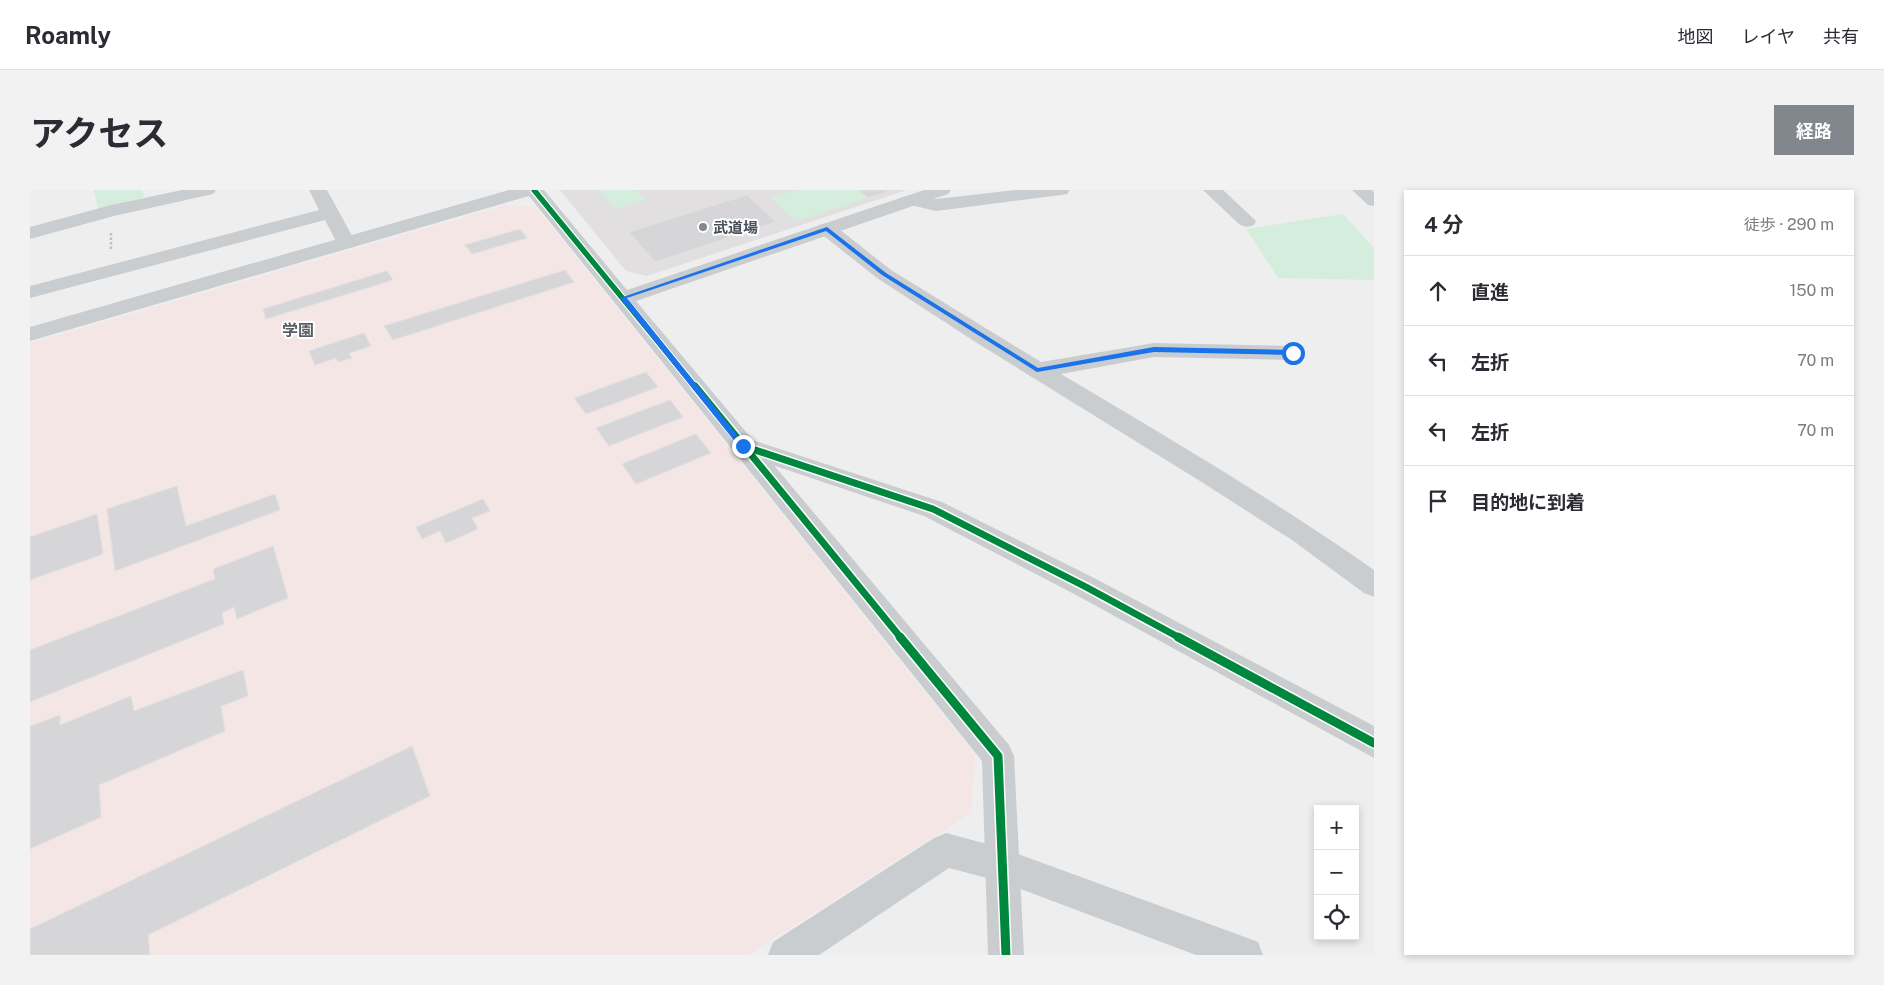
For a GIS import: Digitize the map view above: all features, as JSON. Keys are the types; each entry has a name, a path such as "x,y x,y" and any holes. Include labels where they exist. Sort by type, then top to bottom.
{"street":[{"path":"30,233 111,211 207,190"},
{"path":"318,190 346,243"},
{"path":"30,334 528,190"},
{"path":"534,190 998,756 1006,955"},
{"path":"623,298 942,190"},
{"path":"912,200 936,205 1061,190"},
{"path":"1212,190 1247,221"},
{"path":"1361,190 1374,201"},
{"path":"30,292 330,213"},
{"path":"827,228 884,274 1292,527 1374,585"},
{"path":"1037,370 1154,350 1293,353"},
{"path":"743,446 933,509 1086,587 1374,743"},
{"path":"786,955 946,850 1002,865 1245,955"}],"shaded area":[{"path":"560,190 907,190 647,276 626,271"},
{"path":"506,205 536,207 975,755 971,813 748,955 30,955 30,343"}],"green space":[{"path":"94,190 142,190 144,197 98,209"},
{"path":"598,190 636,190 646,200 615,209"},
{"path":"796,190 859,190 868,198 796,221 770,198"},
{"path":"1343,214 1374,248 1374,280 1278,278 1246,229"}],"building":[{"path":"859,190 891,190 868,198"},
{"name":"武道場","path":"747,195 776,222 655,262 629,232"},
{"path":"520,229 527,238 472,254 465,245"},
{"path":"565,270 574,282 393,340 384,326"},
{"path":"387,271 393,280 266,319 263,309"},
{"path":"364,333 371,346 349,353 352,358 338,362 336,358 315,365 309,351"},
{"path":"646,372 658,387 586,414 574,398"},
{"path":"670,400 683,417 609,446 596,428"},
{"path":"696,434 711,453 636,484 622,464"},
{"path":"177,486 186,526 275,494 280,510 115,571 107,509"},
{"path":"483,499 490,511 472,518 478,529 446,543 440,531 422,539 416,527"},
{"path":"97,514 103,554 30,580 30,537"},
{"path":"273,546 288,598 237,619 234,607 222,613 224,624 30,702 30,650 215,579 213,569"},
{"path":"243,670 248,696 221,706 225,731 99,785 101,817 30,849 30,726 60,715 60,725 131,696 134,711"},
{"path":"412,746 430,796 148,935 150,955 30,955 30,929"}],"cycle path":[{"path":"534,190 998,756 1006,955"},
{"path":"743,446 933,509 1086,587 1374,743"}],"place":[{"name":"武道場","path":"703,227"}],"district":[{"name":"学園","path":"298,330"}],"route":[{"path":"743,446 623,298 827,228 884,274 1037,370 1154,350 1293,353"}]}
